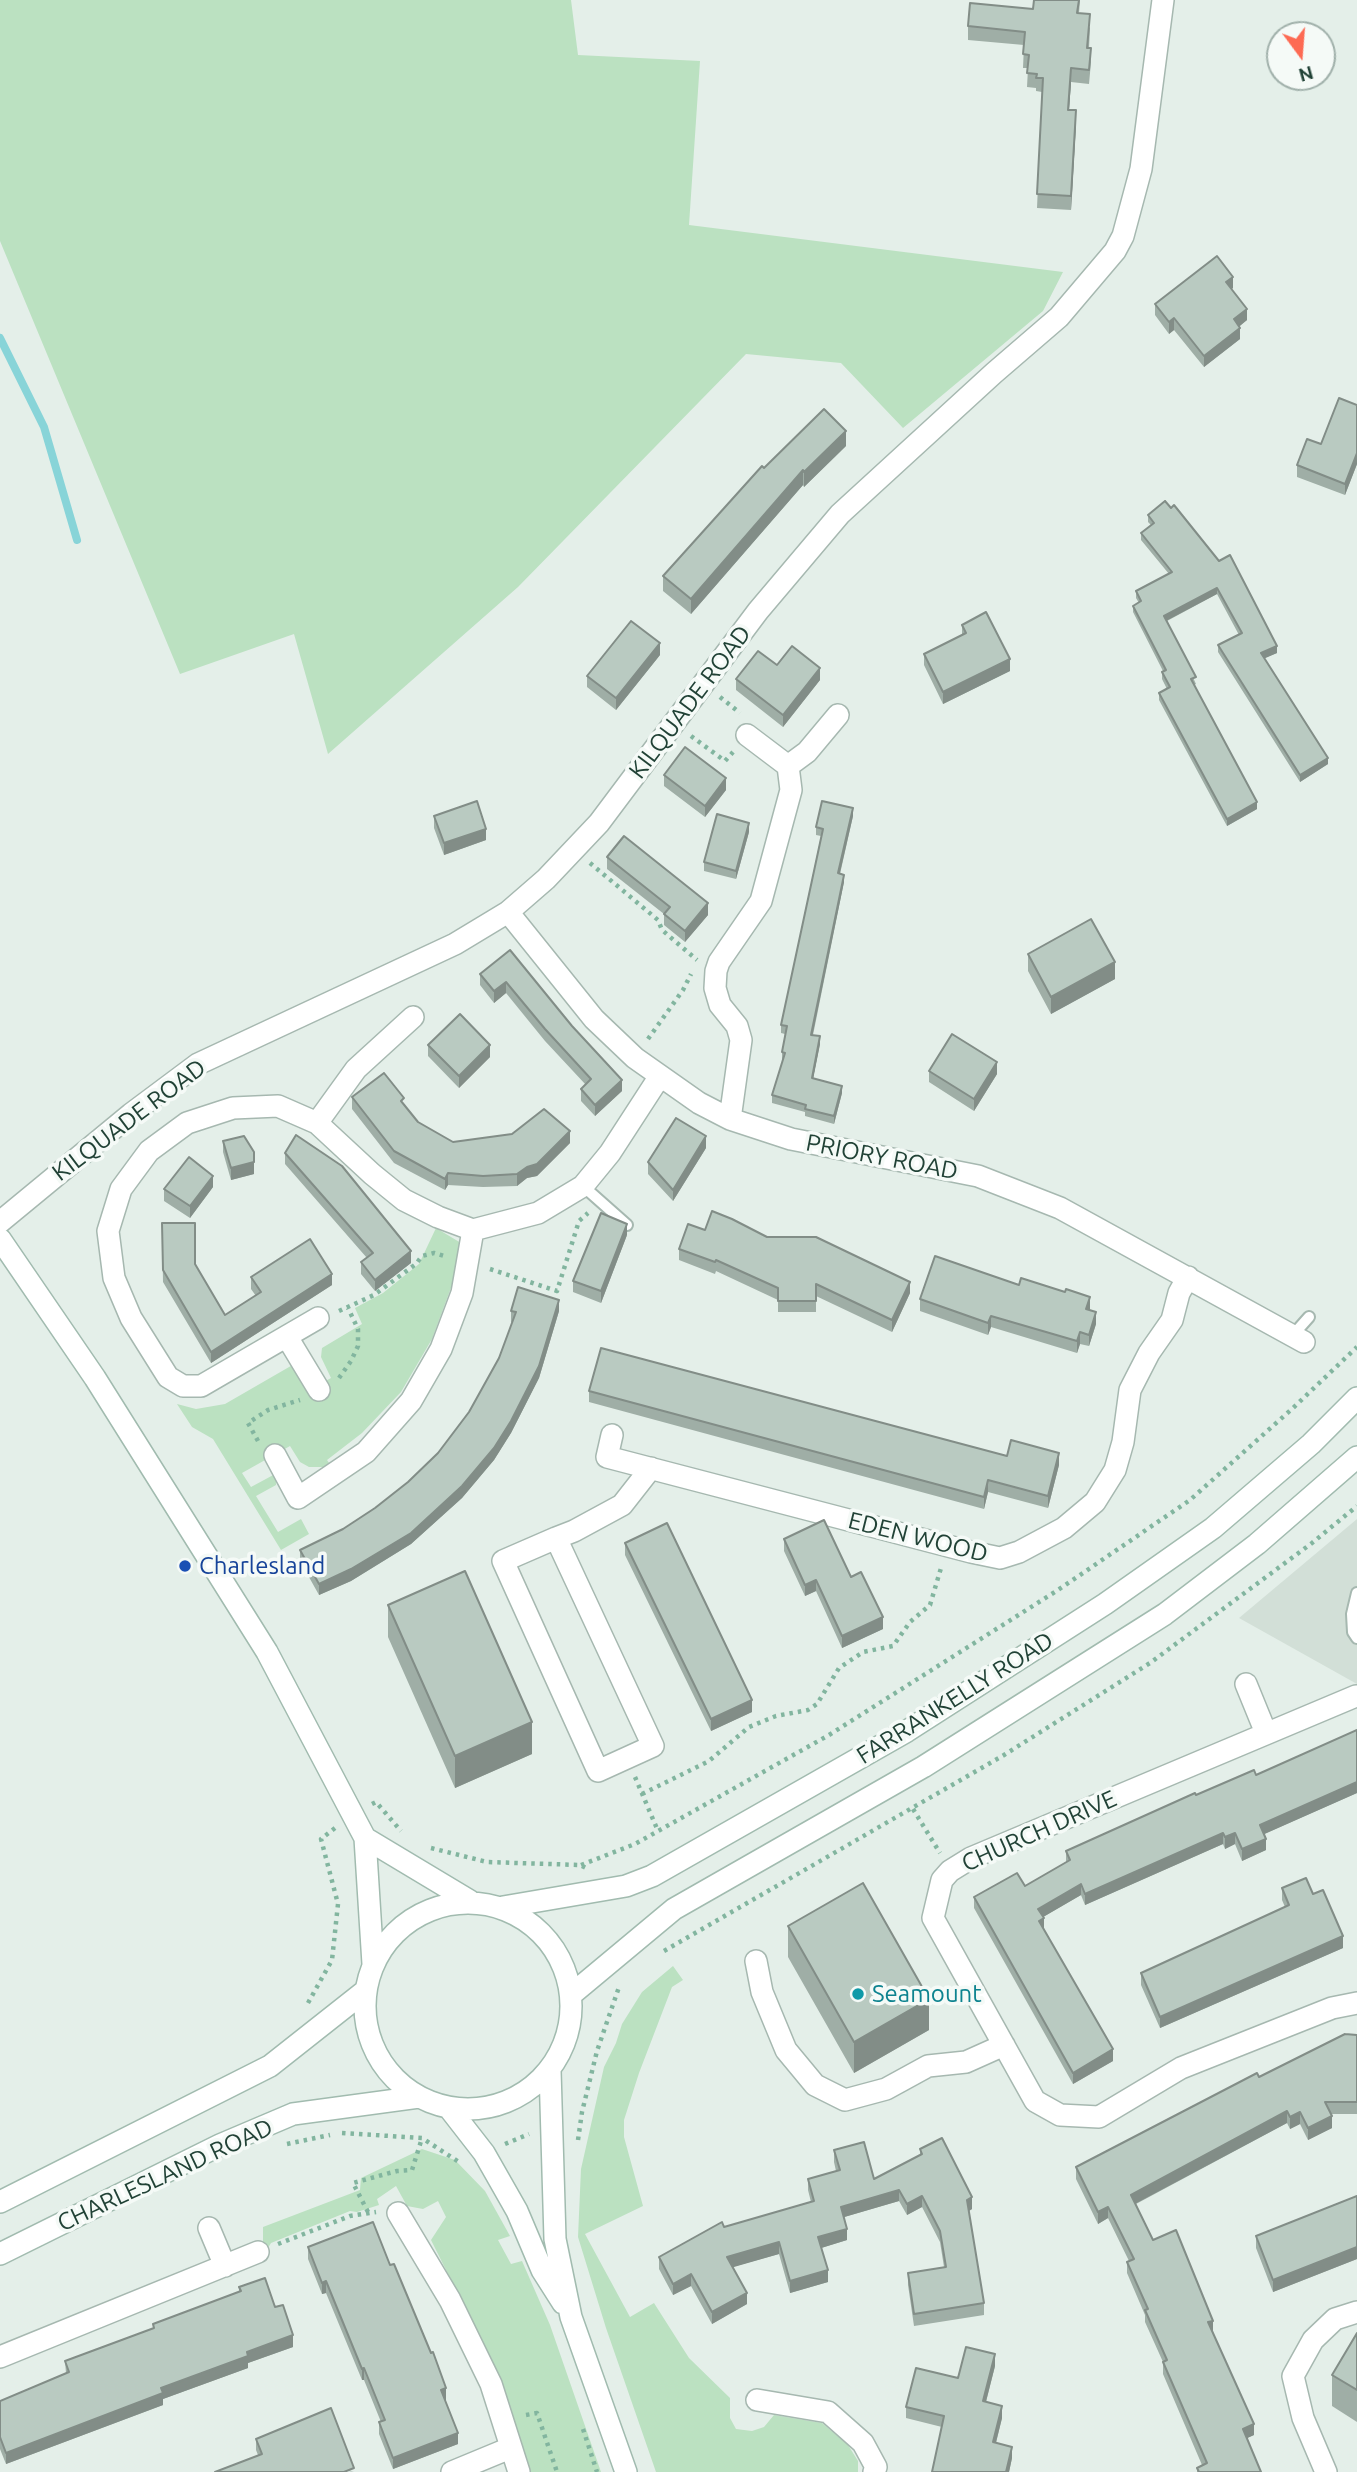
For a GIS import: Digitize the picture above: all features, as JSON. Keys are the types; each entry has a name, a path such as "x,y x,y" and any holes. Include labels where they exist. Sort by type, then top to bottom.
{"street":[{"name":"KILQUADE ROAD","path":"0,1222 131,1114 198,1064 455,944 508,912 546,879 599,823 758,611 840,514 1059,317 1115,251 1123,236 1141,169 1163,0"},
{"path":"788,766 807,752 838,715"},
{"path":"730,1119 741,1040 737,1027 720,1005 706,966 719,962 761,901 791,790 788,766 747,735"},
{"name":"PRIORY ROAD","path":"508,912 594,1019 635,1058 699,1103 730,1119 791,1139 978,1176 1060,1208 1299,1338"},
{"path":"317,1123 356,1069 413,1017"},
{"path":"318,1318 201,1386 183,1386 168,1377 131,1318 114,1278 108,1231 121,1189 149,1151 187,1123 233,1108 278,1106 317,1123 404,1200 473,1230 538,1213 583,1186 610,1153 660,1076"},
{"path":"275,1455 298,1498 366,1452 411,1401 441,1349 462,1293 473,1230"},
{"path":"0,1239 95,1378 267,1652 365,1838 373,1964"},
{"name":"EDEN WOOD","path":"612,1435 607,1457 1000,1558 1019,1552 1064,1528 1095,1502 1115,1470 1123,1442 1130,1390 1149,1353 1172,1320 1179,1293 1188,1277"},
{"path":"288,1337 319,1390"},
{"name":"FARRANKELLY ROAD","path":"503,1908 626,1886 652,1876 906,1731 1105,1605 1213,1528 1311,1444 1357,1398"},
{"name":"FARRANKELLY ROAD","path":"572,1994 674,1909 923,1767 1165,1614 1257,1544 1357,1457"},
{"path":"556,1538 653,1746 598,1771 503,1561 622,1505 651,1468"},
{"path":"1246,1684 1266,1733"},
{"name":"CHURCH DRIVE","path":"1356,1696 971,1858 950,1871 942,1880 933,1918 1035,2101 1060,2115 1100,2117 1181,2068 1332,2008 1357,2003"},
{"path":"365,1838 470,1902"},
{"path":"470,1902 503,1908 529,1921 550,1941 565,1966 572,1994 571,2021 564,2047 550,2070 530,2089 505,2103 477,2109 449,2108 418,2097 393,2078 375,2053 365,2022 365,1991 373,1964 387,1940 408,1921 437,1906 470,1902"},
{"path":"756,1961 762,1992 786,2050 815,2085 845,2100 886,2089 928,2066 966,2062 1004,2045"},
{"name":"CHARLESLAND ROAD","path":"0,2203 270,2066 365,1991"},
{"path":"550,2070 555,2239 571,2317 626,2472"},
{"name":"CHARLESLAND ROAD","path":"0,2254 220,2145 293,2115 418,2097"},
{"path":"449,2108 484,2153 517,2211 542,2270 571,2317"},
{"path":"398,2213 450,2300 491,2384 519,2472"},
{"path":"209,2228 225,2266"},
{"path":"0,2357 258,2252"},
{"path":"1326,2472 1303,2418 1293,2376 1312,2340 1335,2319 1357,2312"},
{"path":"757,2400 828,2412 863,2443 876,2467 874,2472"},
{"path":"452,2472 510,2448"}],"lane":[{"path":"583,1186 627,1225"},
{"path":"1299,1338 1309,1317"},
{"path":"1357,1593 1352,1614 1353,1632 1357,1638"}],"path":[{"path":"674,723 725,761 747,735 755,724 703,684"},
{"path":"574,849 658,920 662,930 706,966 683,990 635,1058"},
{"path":"580,1865 635,1844 829,1735 1097,1564 1189,1500 1357,1347"},
{"path":"651,1927 664,1951 1004,1755 1150,1663 1312,1543 1357,1506"},
{"path":"642,1794 709,1761 749,1727 776,1716 808,1710 817,1704 839,1668 863,1653 893,1646 910,1622 930,1605 946,1546"},
{"path":"627,1758 659,1831"},
{"path":"299,2011 308,2003 332,1960 338,1904 321,1839 352,1814 376,1802 403,1833"},
{"path":"913,1809 950,1871"},
{"path":"425,1847 487,1862 580,1865 626,1886"},
{"path":"576,2151 582,2112 597,2051 620,1983"},
{"path":"459,2161 582,2112"},
{"path":"288,2144 341,2133 422,2138 459,2161 465,2171"},
{"path":"368,2212 353,2183 397,2171 412,2170 422,2138"},
{"path":"258,2252 350,2216 368,2212 398,2213"},
{"path":"527,2426 524,2415 537,2413 557,2472"},
{"path":"580,2421 597,2472"}],"shaded area":[{"path":"1357,1519 1357,1684 1239,1618"}],"green space":[{"path":"0,0 571,0 578,55 700,61 689,225 1063,272 1043,311 903,428 841,363 746,354 518,587 328,754 294,634 180,674 0,241"},
{"path":"436,1228 461,1243 464,1280 452,1285 432,1339 401,1392 362,1433 327,1460 332,1467 309,1467 300,1462 290,1446 242,1473 251,1487 277,1473 276,1485 256,1496 278,1532 301,1519 309,1534 281,1550 213,1439 192,1427 177,1404 196,1409 225,1404 296,1363 311,1389 331,1378 321,1357 322,1348 362,1324 355,1308 383,1293 419,1264"},
{"path":"673,1966 683,1980 672,1987 624,2120 624,2137 643,2206 585,2234 630,2317 654,2303 689,2358 730,2398 730,2418 736,2429 752,2431 764,2427 774,2415 822,2423 848,2445 858,2461 858,2472 656,2472 578,2237 581,2169 604,2067 622,2024 642,1992"},
{"path":"422,2149 455,2160 485,2191 510,2236 498,2240 511,2264 522,2261 550,2325 601,2472 527,2472 467,2312 431,2240 446,2217 438,2201 423,2209 407,2206 396,2186 377,2199 379,2205 357,2212 350,2211 271,2243 263,2256 263,2227 360,2190 361,2178"}],"building":[{"path":"1034,0 1079,0 1077,13 1090,14 1087,48 1091,48 1089,70 1071,68 1068,110 1076,110 1071,196 1037,194 1043,78 1027,73 1029,55 1023,54 1025,32 968,26 970,3 1033,9"},
{"path":"1217,256 1233,277 1226,282 1247,309 1234,319 1240,328 1204,356 1174,318 1169,322 1155,304"},
{"path":"1339,398 1357,405 1357,453 1345,484 1297,465 1307,439 1321,444"},
{"path":"824,409 846,431 804,472 803,470 691,599 663,576 762,466 764,468"},
{"path":"1165,501 1171,508 1174,505 1219,561 1230,555 1277,646 1261,653 1328,758 1300,775 1218,645 1242,633 1217,588 1164,616 1196,677 1191,679 1257,802 1227,819 1159,693 1170,687 1162,672 1166,670 1133,606 1141,601 1136,591 1172,572 1141,533 1154,523 1148,515"},
{"path":"986,612 1010,659 943,692 924,654 966,633 962,625"},
{"path":"631,621 660,643 616,698 587,676"},
{"path":"792,646 820,668 783,715 736,679 758,651 777,665"},
{"path":"685,747 726,778 705,806 664,775"},
{"path":"477,801 486,829 444,843 434,816"},
{"path":"822,801 853,808 838,873 844,875 811,1035 820,1036 812,1078 842,1086 834,1116 805,1109 806,1105 772,1095 785,1053 782,1052 787,1026 781,1025 823,829 816,827"},
{"path":"717,814 749,823 736,871 704,862"},
{"path":"624,836 708,903 685,931 664,914 670,907 607,857"},
{"path":"1091,919 1115,962 1051,997 1028,954"},
{"path":"510,950 572,1026 622,1080 595,1105 581,1089 591,1079 506,982 494,991 480,974"},
{"path":"460,1014 490,1045 459,1076 428,1045"},
{"path":"952,1034 997,1062 974,1099 929,1071"},
{"path":"384,1073 404,1098 401,1101 418,1122 453,1142 512,1134 544,1109 570,1131 537,1164 517,1174 483,1176 448,1173 445,1179 394,1151 352,1097"},
{"path":"676,1118 706,1136 673,1190 648,1162"},
{"path":"296,1135 342,1166 411,1251 375,1280 361,1262 373,1253 285,1153"},
{"path":"244,1136 254,1152 254,1162 231,1168 223,1141"},
{"path":"189,1157 213,1176 190,1206 164,1189"},
{"path":"712,1211 767,1237 816,1237 910,1282 892,1320 816,1284 816,1301 778,1301 778,1288 716,1260 715,1262 679,1249 688,1224 705,1230"},
{"path":"601,1213 627,1224 601,1291 573,1281"},
{"path":"162,1223 195,1223 195,1264 225,1315 261,1292 251,1277 310,1239 332,1274 211,1352 163,1270"},
{"path":"935,1256 1019,1285 1021,1278 1090,1297 1086,1309 1096,1312 1089,1335 1080,1332 1077,1341 991,1316 988,1323 920,1299"},
{"path":"518,1287 559,1300 539,1366 494,1448 462,1486 411,1533 351,1569 319,1584 300,1550 343,1529 375,1508 408,1482 438,1453 469,1412 499,1358 516,1312 511,1311"},
{"path":"601,1348 1007,1456 1011,1440 1059,1453 1048,1496 988,1480 984,1497 589,1391"},
{"path":"824,1520 851,1577 861,1572 883,1617 842,1636 816,1580 805,1585 784,1539"},
{"path":"667,1523 752,1700 711,1719 625,1543"},
{"path":"465,1571 532,1722 455,1756 388,1605"},
{"path":"1357,1730 1357,1782 1260,1825 1266,1839 1242,1849 1235,1833 1225,1837 1223,1833 1085,1894 1081,1884 1038,1909 1044,1918 1039,1921 1113,2049 1073,2073 974,1897 1017,1873 1025,1886 1070,1860 1066,1851 1195,1793 1196,1795 1254,1770 1256,1775"},
{"path":"1306,1878 1313,1894 1323,1890 1343,1936 1160,2017 1141,1973 1289,1905 1282,1888"},
{"name":"Seamount","path":"863,1883 929,1999 854,2042 788,1926"},
{"path":"1345,2034 1357,2035 1357,2102 1325,2102 1332,2116 1308,2128 1300,2112 1290,2117 1287,2111 1131,2195 1153,2240 1176,2230 1213,2321 1208,2322 1254,2424 1243,2429 1261,2472 1199,2472 1197,2468 1207,2463 1163,2362 1167,2360 1127,2262 1134,2259 1108,2207 1098,2212 1076,2167 1257,2073 1259,2077"},
{"path":"942,2138 972,2197 967,2200 984,2303 914,2314 908,2273 946,2267 940,2231 922,2196 907,2204 899,2190 841,2207 847,2229 818,2237 828,2270 790,2281 779,2242 727,2257 747,2293 712,2312 691,2274 673,2284 659,2257 722,2222 724,2227 814,2201 808,2179 840,2170 834,2150 864,2142 874,2179 922,2154 920,2149"},
{"path":"1357,2196 1357,2247 1273,2280 1256,2236"},
{"path":"373,2222 390,2265 394,2264 431,2353 433,2352 446,2388 441,2390 458,2433 393,2458 379,2422 385,2420 326,2281 322,2283 308,2247"},
{"path":"265,2278 275,2307 283,2305 293,2335 247,2352 248,2356 161,2388 163,2393 6,2453 0,2437 0,2401 69,2372 65,2361 154,2328 153,2324 241,2291 239,2287"},
{"path":"1357,2333 1357,2390 1332,2375"},
{"path":"966,2347 995,2354 983,2401 1002,2406 993,2442 1012,2447 1006,2472 932,2472 944,2416 906,2407 916,2368 958,2378"},
{"path":"331,2408 354,2468 344,2472 215,2472 262,2454 256,2439"}],"waterway":[{"path":"0,338 44,427 77,540"}],"place":[{"name":"Charlesland","path":"185,1566"},
{"name":"Seamount","path":"858,1994"}]}
